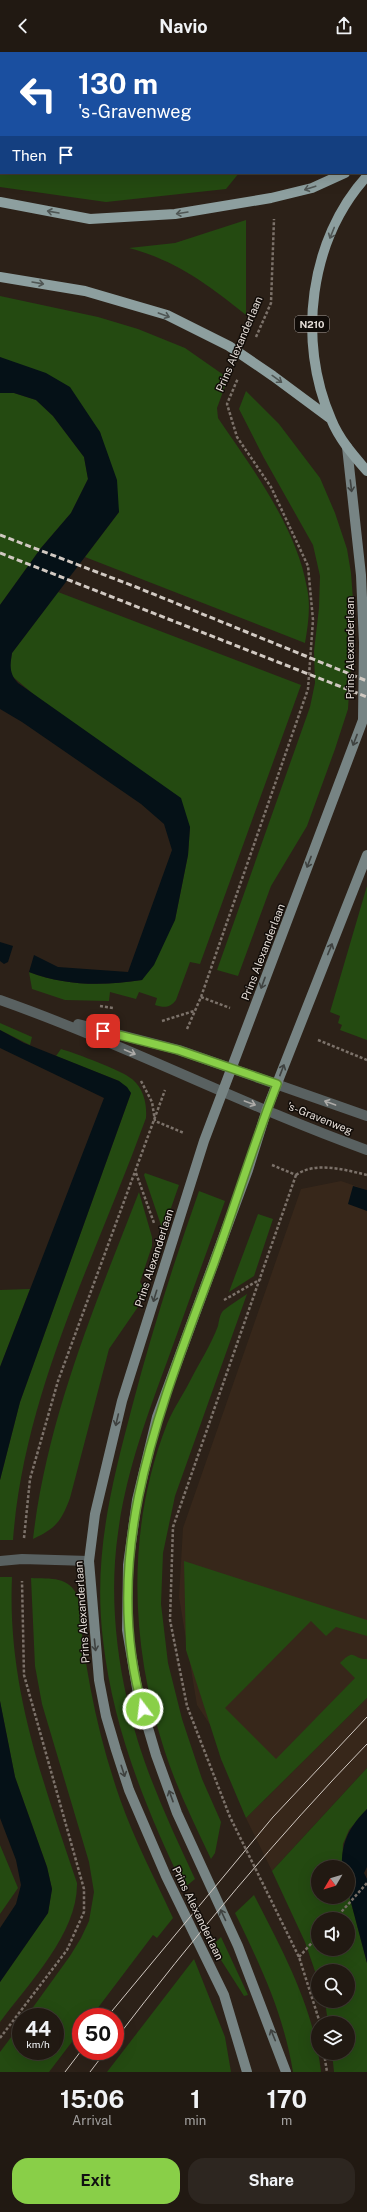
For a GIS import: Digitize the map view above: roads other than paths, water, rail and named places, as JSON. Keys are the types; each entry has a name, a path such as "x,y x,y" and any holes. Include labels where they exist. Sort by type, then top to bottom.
{"main road":[{"path":"0,202 90,219 175,214 271,198 312,188 344,174"},
{"name":"N210","path":"367,176 359,185 337,220 322,258 313,298 312,339 318,380 331,419 347,447 367,471"},
{"path":"0,277 84,291 167,315 229,346 331,419"},
{"name":"Prins Alexanderlaan","path":"247,2072 224,1995 166,1876 129,1790 116,1750 106,1716 99,1680 89,1561 95,1514 122,1401 166,1258 222,1092 363,720 364,643 361,575 347,447"},
{"name":"Prins Alexanderlaan","path":"286,2072 238,1946 177,1813 161,1770 138,1694 127,1630 128,1565 137,1500 158,1418 248,1170 267,1109 367,855"}],"street":[{"name":"'s-Gravenweg","path":"0,1000 43,1015 222,1092 367,1150"},
{"name":"'s-Gravenweg","path":"43,1015 178,1050 367,1116"},
{"path":"0,1561 22,1558 89,1561"}],"tram line":[{"path":"114,2008 273,1817 367,1717"},
{"path":"124,2028 175,1963 237,1888 301,1815 367,1744"},
{"path":"65,2072 74,2060"},
{"path":"90,2072 99,2060"}],"railway":[{"path":"0,535 136,587 367,681"},
{"path":"0,553 367,697"}]}
